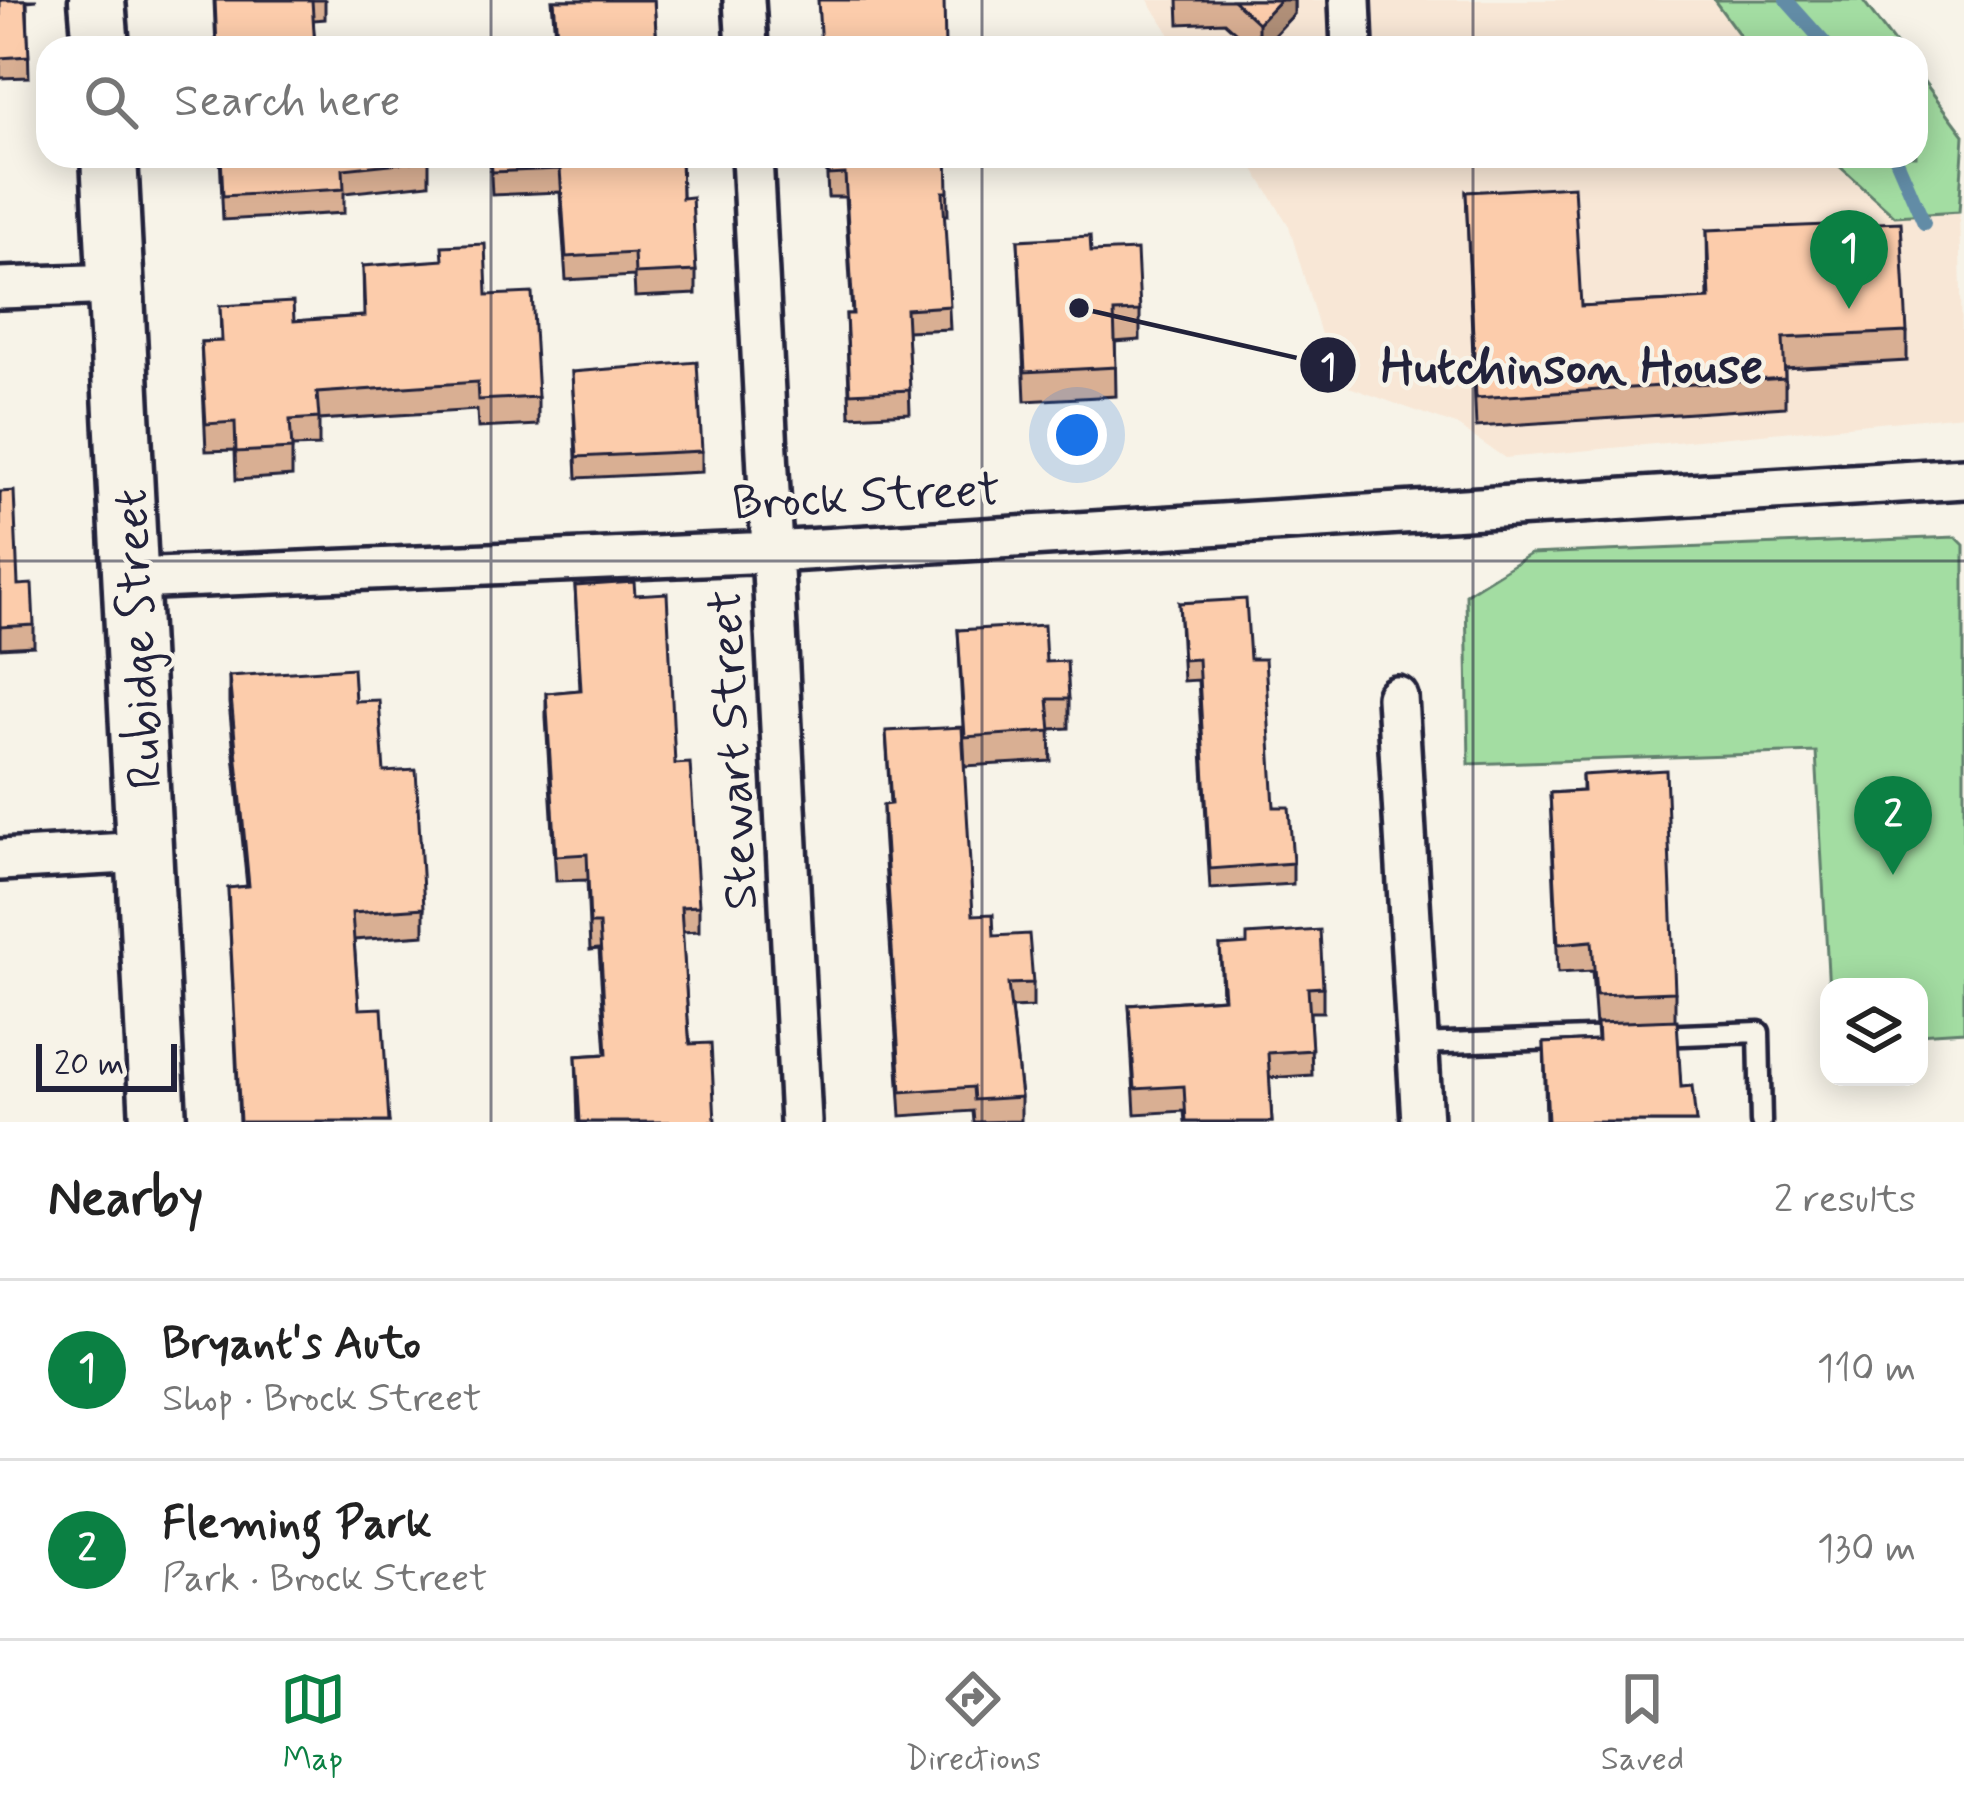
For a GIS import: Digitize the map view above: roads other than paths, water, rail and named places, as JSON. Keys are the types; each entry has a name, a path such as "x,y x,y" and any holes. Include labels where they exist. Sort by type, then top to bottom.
{"main road":[{"path":"97,0 99,36"},
{"name":"Rubidge Street","path":"110,168 158,1122"}],"street":[{"path":"744,0 746,36"},
{"path":"1350,0 1352,36"},
{"name":"Stewart Street","path":"753,168 801,1122"},
{"path":"0,288 119,284"},
{"name":"Brock Street","path":"134,579 772,552 1964,478"},
{"path":"1397,697 1422,1122"},
{"path":"0,860 146,853"}],"lane":[{"path":"1418,1044 1760,1032 1761,1122"}],"waterway":[{"path":"1786,0 1818,36"},
{"path":"1900,168 1924,223"}],"place":[{"name":"Hutchinson House","path":"1079,308"},
{"name":"Bryant's Auto","path":"1849,309"},
{"name":"Fleming Park","path":"1893,875"}]}
